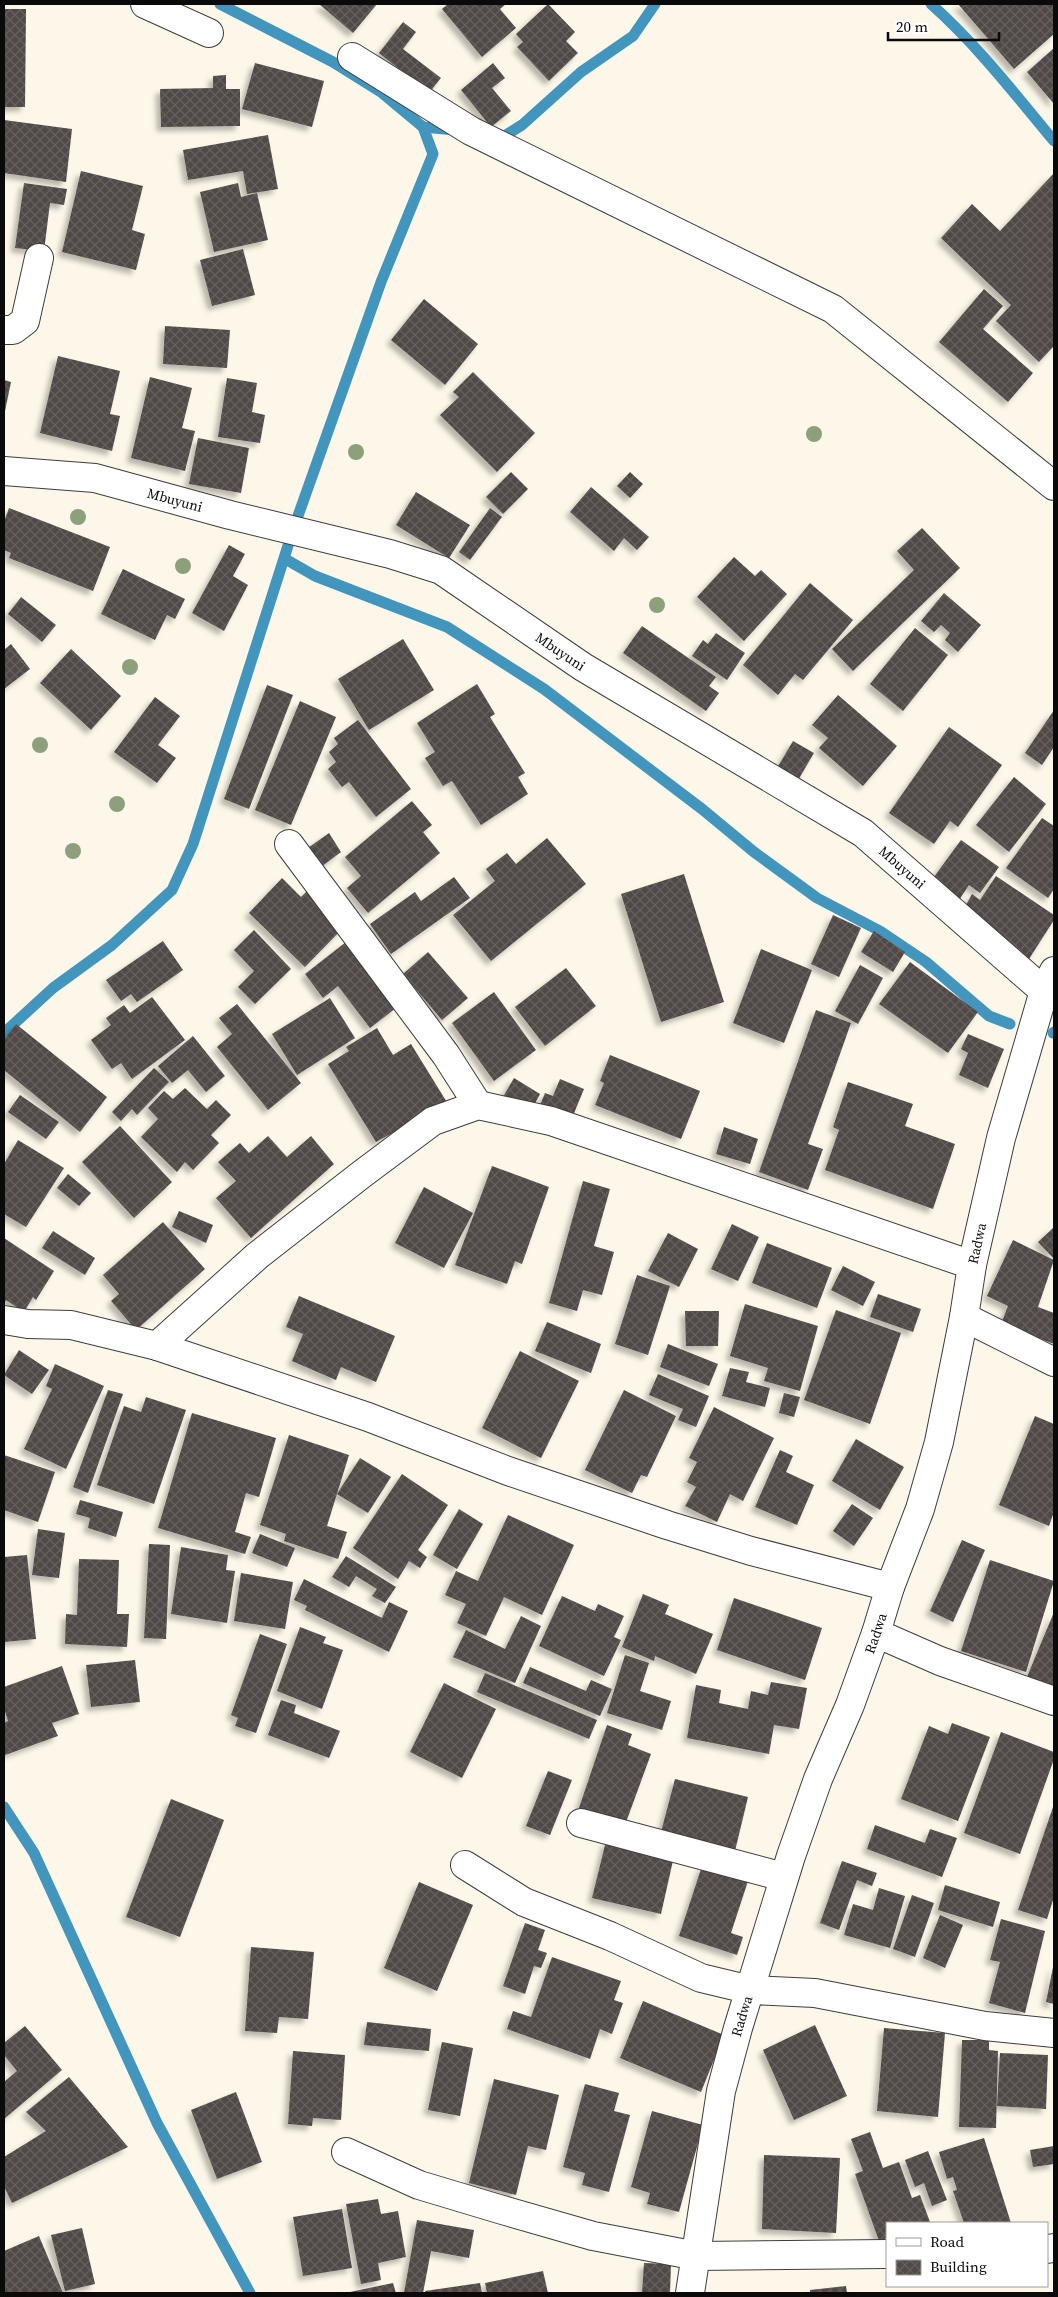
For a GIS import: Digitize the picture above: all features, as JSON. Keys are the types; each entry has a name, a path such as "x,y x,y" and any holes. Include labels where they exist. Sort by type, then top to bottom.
{"street":[{"path":"145,4 209,33"},
{"path":"352,57 471,131 833,308 1054,486"},
{"path":"4,330 13,330 25,321 39,258"},
{"name":"Mbuyuni","path":"4,471 95,478 230,515 390,554 441,570 583,667 863,833 1049,981"},
{"path":"290,844 446,1055 478,1106"},
{"name":"Radwa","path":"690,2293 722,2091 738,2028 784,1877 818,1779 850,1705 876,1633 890,1587 920,1509 939,1442 964,1317 972,1265 1001,1138 1049,981"},
{"path":"157,1346 257,1256 362,1174 433,1121 478,1106 551,1121 972,1265"},
{"path":"964,1317 1054,1362"},
{"path":"4,1320 28,1324 71,1325 157,1346 368,1417 508,1471 667,1525 760,1553 890,1587"},
{"path":"876,1633 940,1661 1054,1702"},
{"path":"581,1823 784,1877"},
{"path":"465,1865 524,1902 610,1936 701,1978 751,1990 815,1993 985,2026 1054,2033"},
{"path":"346,2152 419,2186 593,2236 697,2256 886,2254"}],"building":[{"path":"319,4 377,4 353,33"},
{"path":"448,4 506,4 500,9 516,28 482,57 442,9"},
{"path":"548,4 575,32 566,41 578,53 549,81 517,47 523,42 516,34"},
{"path":"958,4 1054,4 1054,34 1014,69"},
{"path":"4,9 26,9 25,107 4,107"},
{"path":"403,22 416,32 403,49 441,78 429,93 379,53"},
{"path":"1054,48 1054,104 1027,72"},
{"path":"255,63 324,81 312,127 242,109"},
{"path":"493,63 505,78 492,88 511,111 491,127 461,90"},
{"path":"226,75 226,89 240,89 240,126 161,127 160,89 213,88 213,76"},
{"path":"4,120 72,129 66,182 4,173"},
{"path":"268,135 278,189 247,194 243,171 188,180 183,150"},
{"path":"81,171 143,186 132,230 145,234 136,270 62,252"},
{"path":"1054,173 1054,346 1039,362 996,321 1011,305 941,238 972,204 1000,231"},
{"path":"24,183 67,189 64,205 50,203 44,251 15,248"},
{"path":"238,183 241,197 257,193 268,240 214,252 200,192"},
{"path":"243,249 255,295 212,306 200,260"},
{"path":"984,289 1003,306 983,329 1033,373 1008,402 939,342"},
{"path":"424,299 478,344 445,385 391,340"},
{"path":"165,326 230,330 227,368 163,364"},
{"path":"58,356 120,371 110,414 120,416 112,451 40,433"},
{"path":"473,372 535,433 497,472 440,415 459,397 453,392"},
{"path":"150,377 192,388 182,428 195,431 185,471 131,458"},
{"path":"227,378 257,383 252,412 265,415 260,443 218,437"},
{"path":"4,380 11,382 5,411 4,411"},
{"path":"198,438 249,448 241,493 189,484"},
{"path":"511,472 528,489 503,514 486,497"},
{"path":"630,472 643,484 630,498 617,486"},
{"path":"591,487 649,537 637,550 624,538 614,551 570,512"},
{"path":"416,492 470,525 449,558 396,525"},
{"path":"9,508 110,547 93,591 9,558 11,553 4,550 4,522"},
{"path":"490,508 502,517 470,560 459,552"},
{"path":"922,528 960,568 853,671 832,649 914,570 897,551"},
{"path":"229,545 245,554 233,576 248,585 224,631 192,613"},
{"path":"734,557 755,576 761,570 787,594 744,641 697,597"},
{"path":"123,569 185,599 175,619 167,615 155,640 101,614"},
{"path":"810,583 853,620 803,680 795,674 778,695 743,665"},
{"path":"944,593 981,625 958,652 945,640 950,633 941,625 934,632 921,621"},
{"path":"21,597 56,625 42,642 8,614"},
{"path":"642,626 716,677 709,686 719,693 706,711 623,653"},
{"path":"915,628 948,655 903,711 870,684"},
{"path":"716,633 745,653 727,680 692,656 703,640 708,644"},
{"path":"403,639 434,690 369,730 338,679"},
{"path":"11,644 30,669 4,689 4,650"},
{"path":"71,649 121,696 91,730 40,683"},
{"path":"477,684 495,714 490,717 525,773 518,777 528,794 481,825 452,781 443,786 425,758 435,752 417,723"},
{"path":"267,685 293,695 249,809 224,799"},
{"path":"838,695 897,746 863,786 819,748 828,738 812,725"},
{"path":"155,697 180,716 158,745 176,758 157,783 114,752"},
{"path":"300,701 336,717 291,825 255,810"},
{"path":"1054,710 1054,747 1042,765 1025,753"},
{"path":"358,720 411,789 376,817 349,782 342,787 328,769 336,762 329,752 338,744 334,738"},
{"path":"949,727 1002,765 958,827 950,821 934,844 889,813"},
{"path":"793,741 814,753 794,787 773,775"},
{"path":"1014,777 1046,804 1009,852 976,825"},
{"path":"412,801 432,825 423,832 440,853 368,913 347,888 361,876 345,857"},
{"path":"1042,818 1054,826 1054,889 1048,898 1006,868"},
{"path":"329,833 341,852 321,867 308,848"},
{"path":"547,838 586,884 491,961 453,915 495,881 486,869 507,853 516,864"},
{"path":"961,840 999,867 980,893 969,885 959,900 931,881"},
{"path":"684,874 724,1002 661,1022 621,894"},
{"path":"996,876 1054,915 1054,920 1029,959 961,914 972,894 980,900"},
{"path":"454,877 470,898 391,954 370,924 415,892 421,901"},
{"path":"282,878 301,897 308,890 345,926 305,967 249,913"},
{"path":"833,915 861,928 839,977 811,964"},
{"path":"254,930 291,969 255,1004 238,987 254,971 234,950"},
{"path":"874,931 905,952 893,972 861,952"},
{"path":"163,941 183,970 137,1002 131,994 121,1001 106,980"},
{"path":"346,942 396,1008 370,1028 338,986 323,998 305,974"},
{"path":"761,949 812,970 784,1043 733,1023"},
{"path":"428,952 468,998 442,1020 403,974"},
{"path":"910,962 978,1012 948,1053 879,1004"},
{"path":"860,965 883,978 858,1024 835,1011"},
{"path":"566,968 596,1006 545,1046 515,1007"},
{"path":"494,992 536,1050 494,1081 452,1023"},
{"path":"152,997 185,1040 132,1079 121,1063 112,1069 91,1040 111,1025 106,1018 124,1005 130,1013"},
{"path":"330,998 355,1038 297,1075 272,1034"},
{"path":"237,1004 301,1083 268,1110 217,1047 232,1034 219,1018"},
{"path":"816,1010 851,1023 808,1144 823,1149 808,1190 759,1172"},
{"path":"16,1024 107,1097 80,1132 4,1070 4,1040"},
{"path":"377,1028 393,1055 411,1044 448,1104 398,1135 396,1131 376,1142 328,1064 349,1051 346,1047"},
{"path":"968,1034 1004,1049 988,1088 959,1075 968,1053 961,1049"},
{"path":"193,1036 225,1076 206,1092 188,1070 172,1083 158,1066"},
{"path":"610,1055 700,1091 681,1139 595,1105 604,1083 600,1081"},
{"path":"154,1068 169,1082 137,1115 132,1109 121,1121 112,1112"},
{"path":"514,1078 540,1094 530,1113 503,1097"},
{"path":"560,1079 584,1089 570,1123 538,1110 545,1093 553,1096"},
{"path":"848,1082 913,1104 905,1126 955,1144 933,1209 825,1170 839,1130 833,1127"},
{"path":"185,1088 207,1109 216,1100 231,1115 211,1135 219,1143 193,1170 185,1162 177,1172 141,1137 158,1119 148,1108 164,1091 173,1099"},
{"path":"20,1095 59,1122 46,1139 8,1112"},
{"path":"120,1126 172,1182 134,1218 82,1162"},
{"path":"724,1127 758,1139 750,1164 716,1154"},
{"path":"268,1136 287,1157 311,1136 334,1164 251,1238 216,1198 236,1181 218,1162 240,1143 249,1153"},
{"path":"18,1140 64,1168 26,1227 4,1214 4,1164"},
{"path":"492,1166 549,1187 522,1264 515,1261 507,1284 455,1265"},
{"path":"68,1174 91,1193 79,1206 57,1188"},
{"path":"583,1181 610,1189 594,1246 614,1252 602,1295 583,1290 577,1311 549,1303"},
{"path":"424,1187 473,1213 444,1268 395,1243"},
{"path":"179,1211 213,1225 206,1243 172,1227"},
{"path":"163,1222 205,1269 136,1330 111,1301 119,1294 103,1275"},
{"path":"732,1224 759,1237 738,1281 711,1269"},
{"path":"1054,1227 1054,1259 1038,1242"},
{"path":"53,1231 95,1258 85,1275 42,1248"},
{"path":"668,1233 698,1249 679,1287 648,1271"},
{"path":"4,1238 54,1271 36,1300 33,1297 24,1312 6,1300 4,1304"},
{"path":"1013,1240 1054,1260 1038,1307 1054,1313 1054,1344 1001,1324 1008,1306 987,1296"},
{"path":"767,1243 832,1268 817,1308 752,1283"},
{"path":"843,1266 875,1282 863,1306 831,1290"},
{"path":"637,1275 670,1286 648,1355 615,1344"},
{"path":"878,1294 921,1309 913,1332 870,1317"},
{"path":"299,1296 395,1336 376,1382 341,1367 336,1380 292,1361 303,1334 286,1327"},
{"path":"745,1304 818,1326 800,1391 764,1381 768,1368 730,1356"},
{"path":"836,1310 901,1333 870,1424 804,1400"},
{"path":"685,1311 719,1311 718,1346 686,1346"},
{"path":"547,1322 601,1344 591,1373 535,1351"},
{"path":"668,1344 718,1364 709,1386 660,1367"},
{"path":"19,1350 49,1370 32,1394 4,1375"},
{"path":"520,1351 579,1381 541,1458 482,1428"},
{"path":"55,1364 104,1386 66,1469 24,1449 52,1389 46,1386"},
{"path":"730,1368 749,1372 746,1382 770,1388 765,1407 722,1396"},
{"path":"658,1374 709,1396 696,1427 678,1420 683,1409 649,1395"},
{"path":"108,1390 123,1394 88,1493 73,1487"},
{"path":"624,1390 676,1416 647,1477 641,1475 632,1493 585,1470"},
{"path":"784,1393 800,1397 794,1417 779,1413"},
{"path":"146,1397 186,1410 154,1504 97,1485 124,1406 141,1412"},
{"path":"714,1407 774,1438 743,1501 730,1494 717,1522 685,1506 696,1487 687,1482 697,1462 689,1458"},
{"path":"192,1413 276,1438 259,1497 246,1493 235,1532 251,1537 245,1554 158,1528"},
{"path":"1035,1416 1054,1424 1054,1512 1049,1526 999,1505"},
{"path":"289,1435 349,1455 327,1526 347,1532 338,1559 284,1541 286,1534 260,1525"},
{"path":"856,1439 904,1467 880,1510 832,1481"},
{"path":"780,1450 793,1456 786,1472 814,1485 797,1525 755,1507"},
{"path":"4,1455 55,1472 38,1522 4,1510"},
{"path":"360,1458 391,1477 368,1513 337,1494"},
{"path":"402,1474 448,1505 418,1550 427,1557 420,1568 409,1561 398,1579 353,1548"},
{"path":"80,1500 123,1512 116,1537 88,1528 90,1518 76,1514"},
{"path":"852,1504 873,1518 854,1546 833,1531"},
{"path":"459,1509 483,1524 457,1569 433,1555"},
{"path":"508,1515 574,1545 542,1615 504,1597 486,1636 457,1623 466,1604 445,1595 456,1571 478,1581"},
{"path":"38,1529 65,1533 59,1578 32,1575"},
{"path":"260,1534 295,1548 287,1567 252,1553"},
{"path":"962,1540 985,1550 953,1622 930,1611"},
{"path":"149,1544 170,1545 166,1639 144,1638"},
{"path":"181,1547 228,1555 226,1570 235,1571 227,1623 171,1614"},
{"path":"27,1555 36,1639 4,1642 4,1557"},
{"path":"346,1556 396,1587 385,1603 372,1596 377,1589 356,1576 349,1587 332,1577"},
{"path":"79,1559 119,1560 117,1614 129,1614 127,1647 65,1644 66,1614 77,1615"},
{"path":"990,1560 1054,1581 1026,1672 961,1651"},
{"path":"241,1573 293,1582 285,1629 234,1621"},
{"path":"304,1579 382,1618 389,1602 408,1611 389,1652 305,1610 307,1606 294,1600"},
{"path":"643,1594 669,1605 665,1614 713,1634 696,1674 655,1656 654,1661 622,1647"},
{"path":"562,1596 595,1611 598,1604 624,1616 614,1637 621,1640 604,1676 539,1646"},
{"path":"734,1598 822,1628 805,1680 717,1650"},
{"path":"1054,1612 1054,1688 1027,1677"},
{"path":"521,1616 541,1626 515,1683 453,1657 466,1630 505,1649"},
{"path":"300,1627 326,1637 323,1643 343,1650 322,1709 277,1691"},
{"path":"260,1634 287,1644 256,1733 235,1726 238,1718 231,1715"},
{"path":"625,1655 649,1663 640,1691 671,1701 662,1730 607,1713"},
{"path":"135,1660 140,1702 91,1707 86,1665"},
{"path":"62,1666 79,1714 52,1723 58,1736 5,1755 4,1723 8,1721 4,1708 4,1687"},
{"path":"530,1667 586,1691 591,1680 612,1689 600,1716 523,1683"},
{"path":"485,1673 597,1720 589,1739 477,1692"},
{"path":"771,1682 807,1688 799,1729 774,1725 769,1754 687,1738 696,1685 721,1690 719,1703 748,1709 751,1691 768,1695"},
{"path":"444,1683 496,1709 462,1778 410,1752"},
{"path":"281,1700 296,1705 294,1713 340,1731 329,1758 268,1735"},
{"path":"952,1723 990,1737 958,1821 901,1799 929,1726 948,1734"},
{"path":"607,1725 632,1734 628,1745 651,1754 625,1825 579,1808"},
{"path":"1001,1732 1054,1752 1054,1759 1020,1854 964,1833"},
{"path":"548,1771 572,1780 550,1835 526,1826"},
{"path":"675,1779 748,1797 735,1851 661,1832"},
{"path":"171,1799 224,1820 180,1937 126,1917"},
{"path":"1054,1804 1054,1897 1047,1919 1018,1910"},
{"path":"875,1825 925,1843 930,1829 957,1838 942,1877 867,1849"},
{"path":"606,1841 674,1856 661,1914 592,1898"},
{"path":"842,1861 877,1873 872,1886 857,1880 839,1930 820,1923"},
{"path":"702,1866 748,1881 731,1933 743,1937 737,1955 679,1936"},
{"path":"419,1882 473,1905 437,1991 384,1968"},
{"path":"945,1885 1000,1902 993,1927 938,1910"},
{"path":"879,1888 905,1896 890,1948 844,1935 853,1904 873,1910"},
{"path":"912,1895 934,1903 915,1957 893,1949"},
{"path":"940,1915 963,1925 945,1968 923,1958"},
{"path":"1001,1919 1045,1931 1025,2013 989,2003 1000,1962 990,1960"},
{"path":"525,1923 545,1930 538,1950 547,1953 541,1968 534,1966 525,1994 503,1986"},
{"path":"251,1947 314,1952 308,2019 279,2017 277,2033 245,2031"},
{"path":"552,1957 621,1981 614,2000 623,2003 612,2034 600,2029 590,2059 507,2029 513,2011 531,2017"},
{"path":"1054,1967 1054,2004 1046,2002"},
{"path":"643,2001 724,2035 701,2092 620,2058"},
{"path":"367,2022 431,2029 429,2051 364,2045"},
{"path":"815,2025 847,2096 794,2120 763,2050"},
{"path":"25,2026 62,2070 4,2119 4,2082 17,2071 4,2055 4,2043"},
{"path":"884,2028 945,2033 938,2117 877,2111"},
{"path":"962,2040 989,2040 989,2050 998,2051 996,2128 959,2127"},
{"path":"442,2042 473,2048 460,2116 428,2110"},
{"path":"293,2051 345,2055 341,2120 313,2118 312,2126 288,2124"},
{"path":"1000,2053 1048,2055 1046,2109 997,2106"},
{"path":"69,2077 128,2147 12,2203 4,2186 4,2157 46,2131 26,2112"},
{"path":"494,2079 559,2095 546,2150 528,2146 516,2195 469,2183"},
{"path":"585,2084 619,2093 614,2111 630,2115 609,2192 582,2185 585,2173 563,2167"},
{"path":"236,2092 262,2162 217,2179 191,2110"},
{"path":"652,2111 703,2125 679,2212 647,2204 650,2193 631,2187"},
{"path":"870,2132 883,2168 899,2162 912,2198 920,2195 930,2222 886,2222 886,2238 879,2241 855,2174 863,2171 851,2139"},
{"path":"984,2138 1011,2222 964,2222 953,2191 957,2190 953,2177 947,2179 939,2152"},
{"path":"1054,2146 1054,2164 1033,2167 1030,2150"},
{"path":"928,2151 947,2200 932,2206 924,2183 915,2187 905,2160"},
{"path":"764,2155 840,2158 836,2233 762,2229"},
{"path":"378,2199 381,2214 398,2211 406,2257 378,2263 381,2280 361,2284 346,2204"},
{"path":"342,2209 352,2268 303,2276 293,2217"},
{"path":"417,2220 474,2230 469,2258 431,2251 423,2293 404,2293"},
{"path":"82,2228 95,2284 65,2291 51,2235"},
{"path":"39,2236 63,2293 4,2293 4,2251"},
{"path":"644,2263 671,2264 670,2293 642,2293"},
{"path":"543,2271 548,2293 487,2293 485,2283"},
{"path":"393,2283 396,2293 350,2293 350,2292"},
{"path":"480,2283 482,2293 426,2293 425,2291"},
{"path":"846,2286 847,2293 810,2293 810,2290"}],"waterway":[{"path":"4,1033 53,988 112,945 172,890 193,844 293,530 381,282 433,154 423,127 381,92 333,62 220,4"},
{"path":"495,138 498,140 522,125 581,72 633,36 655,4"},
{"path":"931,4 980,53 1054,141"},
{"path":"423,127 455,130"},
{"path":"284,561 287,560 315,576 447,627 544,689 702,809 754,852 817,898 880,931 926,962 989,1016 1010,1024"},
{"path":"4,1807 34,1853 157,2123 250,2293"}]}
